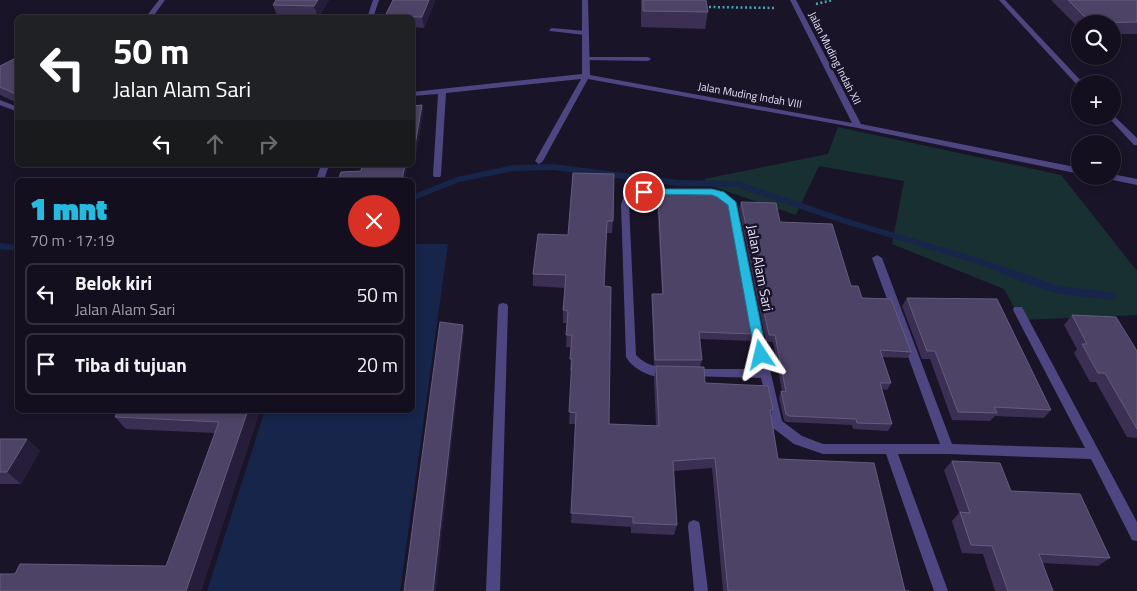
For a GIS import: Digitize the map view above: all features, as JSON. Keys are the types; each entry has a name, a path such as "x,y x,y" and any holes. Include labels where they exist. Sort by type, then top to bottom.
{"street":[{"path":"150,15 162,0"},
{"path":"371,15 376,0"},
{"path":"539,162 586,76 584,0"},
{"name":"Jalan Muding Indah XII","path":"793,0 858,126"},
{"path":"1002,0 1073,75"},
{"path":"552,30 584,33"},
{"path":"586,59 648,60"},
{"name":"Jalan Muding Indah VIII","path":"415,94 586,76 858,126 1071,169"},
{"path":"437,175 442,90"},
{"path":"0,102 15,109"},
{"path":"1121,125 1137,142"},
{"path":"1121,179 1137,182"},
{"name":"Jalan Alam Sari","path":"765,374 652,372 640,367 631,358 625,204 628,195 644,192 712,192 721,195 733,204 765,374 777,424 798,440 824,449 948,449 1094,454"},
{"path":"877,258 948,449"},
{"path":"493,591 503,307"},
{"path":"1018,310 1137,536"},
{"path":"890,449 941,591"},
{"path":"694,526 701,591"}],"path":[{"path":"709,7 797,8"}],"green space":[{"path":"838,127 1061,175 1137,271 1137,315 1021,320 1004,289 892,244 904,181 819,166 796,215 711,186 704,179 828,154"}],"water":[{"path":"415,244 448,244 400,591 207,591 264,413 415,413"}],"building":[{"path":"276,0 318,0 314,6 273,5"},
{"path":"393,0 429,0 422,17 415,17 415,15 386,15"},
{"path":"643,0 706,0 708,12 643,11"},
{"path":"1068,0 1137,0 1137,22 1121,22 1121,15 1083,15"},
{"path":"15,58 15,94 0,87 0,66"},
{"path":"422,105 415,145 415,106"},
{"path":"362,167 405,167 402,178 339,178 341,172 361,171"},
{"path":"573,173 614,174 613,221 607,221 604,286 611,287 609,424 659,426 656,366 704,367 705,383 768,386 773,410 770,410 778,459 874,463 905,591 728,591 715,458 673,461 677,525 633,523 633,517 571,513 576,413 569,412 572,335 566,335 568,311 563,310 566,275 533,274 538,234 568,235"},
{"path":"658,194 722,194 724,202 729,202 754,334 699,332 702,360 655,360 652,294 663,294"},
{"path":"741,202 776,203 780,222 832,224 851,286 858,286 862,298 891,299 911,352 880,350 891,383 880,383 892,424 857,423 856,419 789,416 786,414 781,391 786,392 775,335 769,335"},
{"path":"907,298 997,299 1051,410 994,407 997,413 958,412 935,351 927,351"},
{"path":"1072,315 1116,317 1137,351 1137,429 1105,373 1098,373 1082,344 1087,344"},
{"path":"440,322 463,325 433,591 404,591"},
{"path":"117,413 247,413 186,591 0,591 0,574 15,574 20,564 166,566 219,422 115,417"},
{"path":"0,439 27,439 7,472 0,472"},
{"path":"952,461 1000,463 1011,491 1080,494 1110,558 1039,554 1053,591 1008,591 992,546 971,545 960,512 970,513"}],"waterway":[{"path":"415,197 457,180 514,168 553,167 679,183 737,184 848,222 979,261 1059,290 1111,296"},
{"path":"0,246 15,248"}],"route":[{"path":"644,192 712,192 728,199 733,204 761,355"}]}
